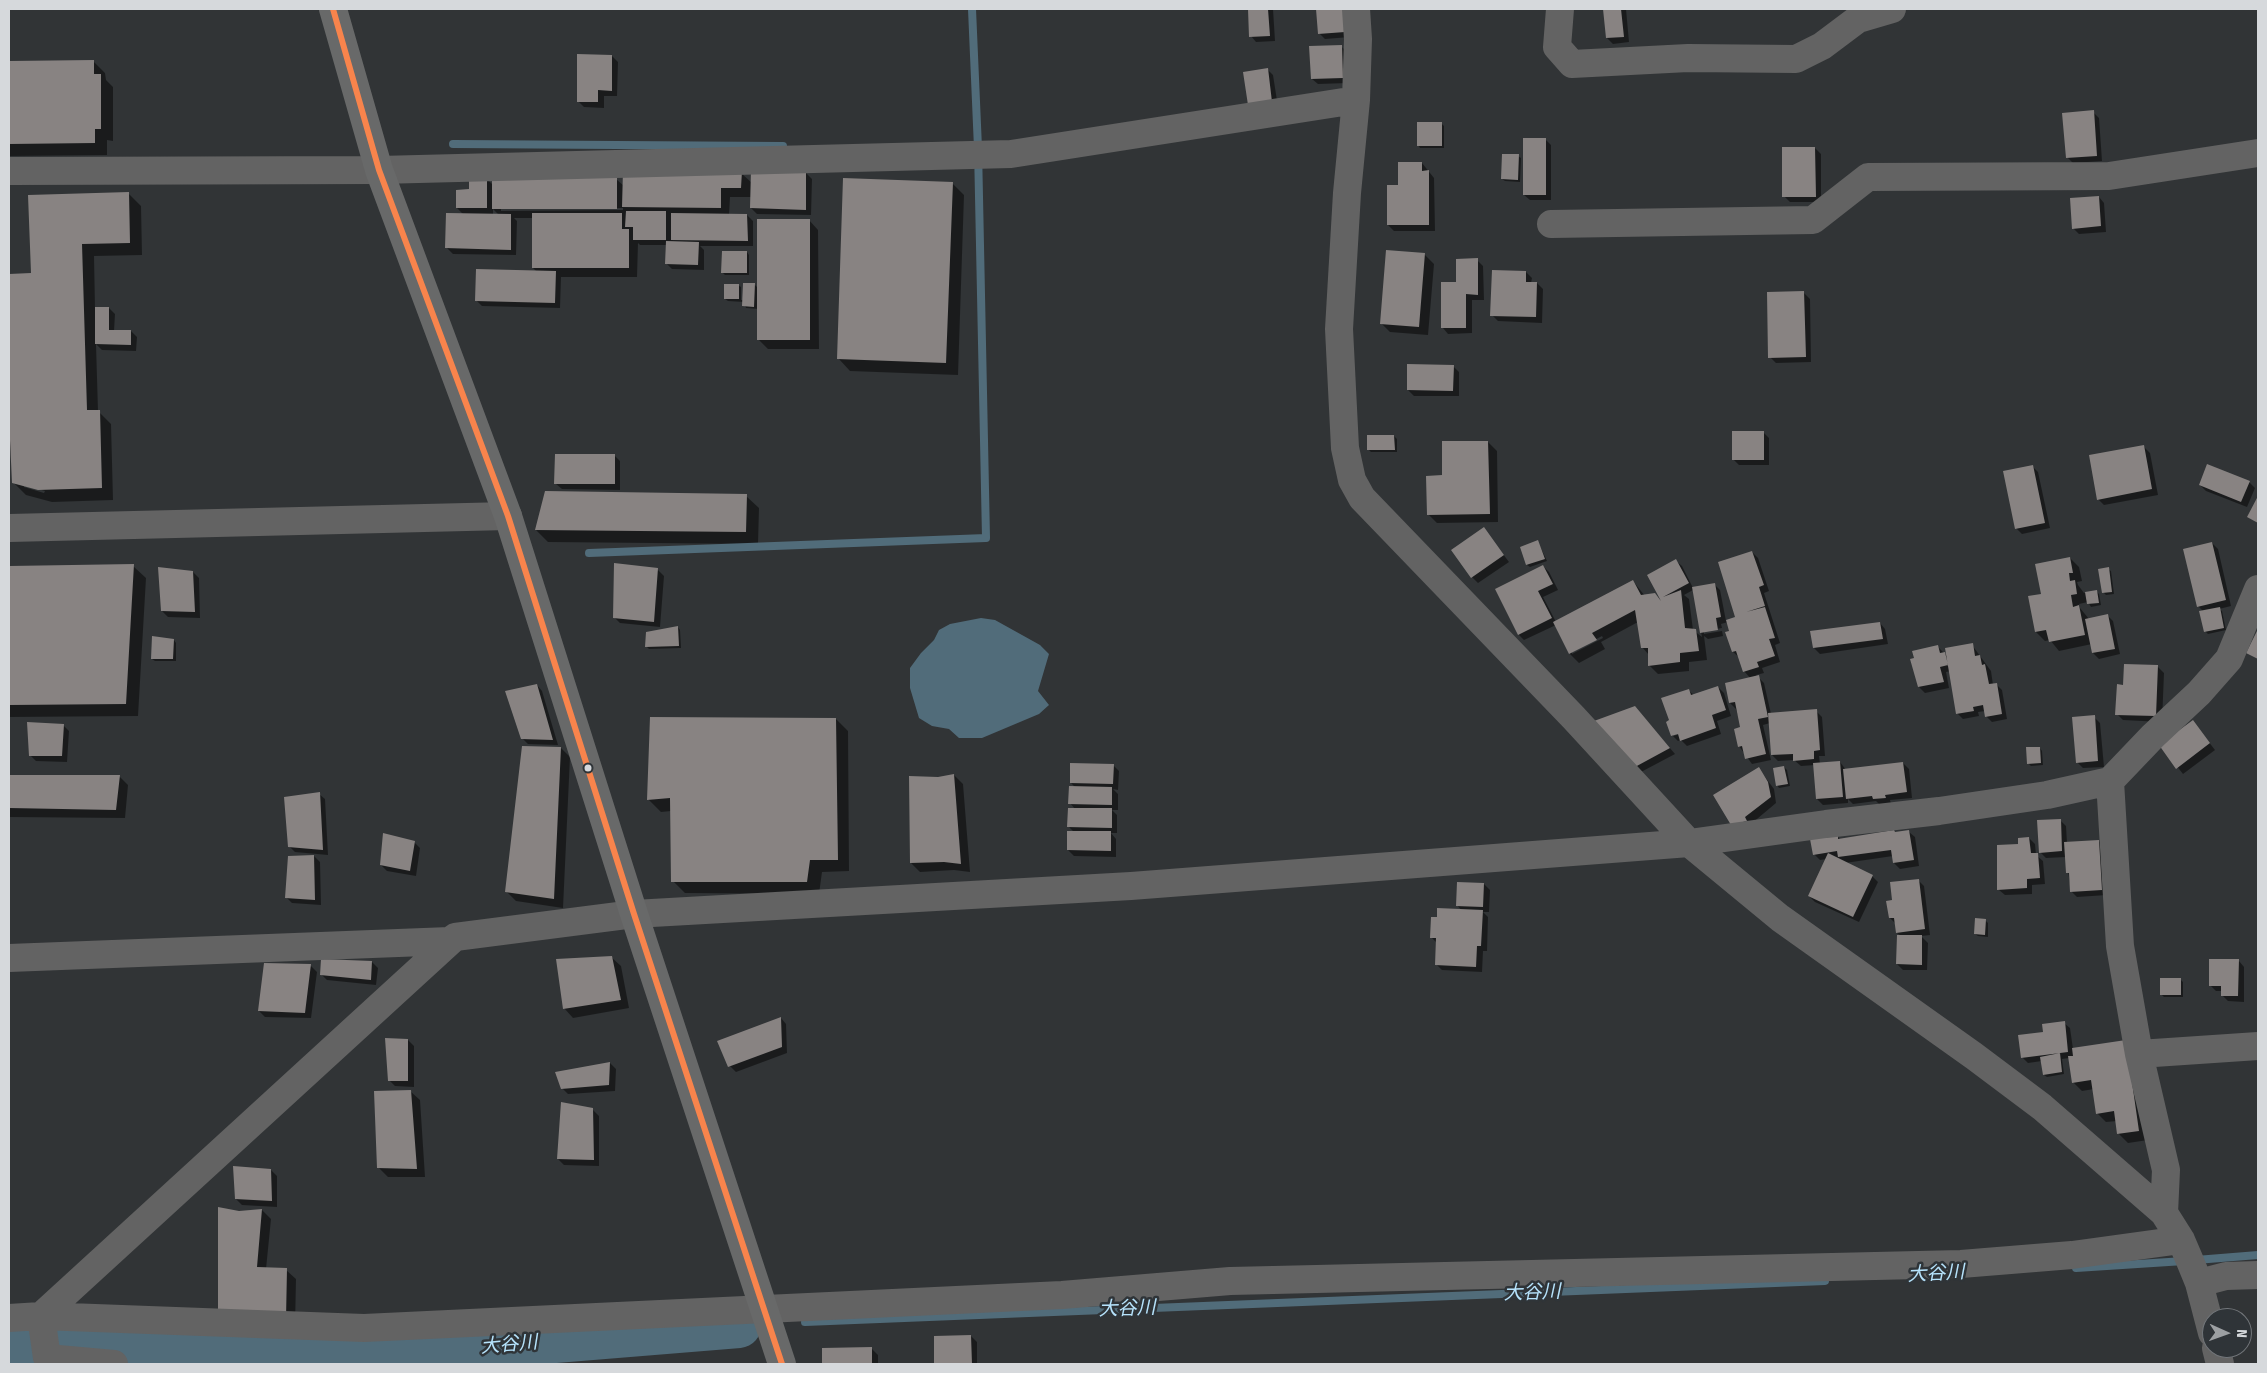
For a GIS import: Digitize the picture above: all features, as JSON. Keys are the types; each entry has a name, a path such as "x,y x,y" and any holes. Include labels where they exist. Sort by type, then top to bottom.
{"highway":[{"path":"332,9 379,170 508,516 634,914 762,1309 782,1364"}],"street":[{"path":"1356,9 1358,39 1356,100 1347,193 1339,329 1345,448 1352,480 1362,498 1574,718 1689,843 1780,918 1974,1056 2042,1107 2164,1213 2181,1240 2199,1283 2206,1308"},
{"path":"1560,9 1557,47 1572,64 1688,58 1796,58 1822,46 1858,20 1892,9"},
{"path":"9,172 379,170 1011,154 1356,100"},
{"path":"1551,224 1814,220 1868,177 2109,176 2258,153"},
{"path":"9,528 508,516"},
{"path":"40,1316 455,937 634,914 1131,886 1689,843 2048,795 2110,781 2153,736 2199,693 2229,659 2258,590"},
{"path":"2110,781 2120,946 2140,1054 2166,1170 2164,1213"},
{"path":"9,958 450,942"},
{"path":"2140,1054 2258,1046"},
{"path":"9,1318 40,1316 364,1328 1062,1295 1230,1281 1961,1264 2072,1255 2181,1240"},
{"path":"2199,1283 2226,1276 2258,1275"},
{"path":"40,1316 47,1358 114,1364"}],"water":[{"path":"981,618 995,620 1040,645 1049,654 1038,691 1049,705 1039,714 982,738 959,738 949,729 932,726 919,718 910,688 910,668 934,640 939,630 950,624"}],"building":[{"path":"1248,9 1268,9 1270,36 1249,37"},
{"path":"1316,9 1343,9 1345,32 1318,34"},
{"path":"1603,9 1621,9 1624,37 1606,38"},
{"path":"1342,45 1343,78 1311,79 1309,46"},
{"path":"577,54 612,55 612,91 598,90 598,102 577,102"},
{"path":"94,60 94,74 101,74 101,129 95,129 95,143 9,144 9,61"},
{"path":"1268,68 1272,102 1248,105 1243,72"},
{"path":"2094,110 2097,156 2066,158 2062,113"},
{"path":"1417,122 1442,122 1442,146 1417,146"},
{"path":"1523,138 1546,138 1546,195 1523,195"},
{"path":"1782,147 1815,147 1816,197 1782,197"},
{"path":"1502,154 1519,154 1518,180 1501,179"},
{"path":"1398,162 1422,162 1422,171 1429,170 1429,225 1387,225 1387,185 1398,185"},
{"path":"623,170 742,171 741,188 721,188 721,208 622,207"},
{"path":"751,170 806,171 806,210 750,208"},
{"path":"469,177 487,177 487,208 456,208 456,190 469,189"},
{"path":"492,178 617,178 617,209 492,209"},
{"path":"843,178 953,182 946,363 837,359"},
{"path":"129,192 130,243 82,244 87,410 100,410 102,488 38,490 12,483 9,419 9,274 31,273 28,195"},
{"path":"2099,196 2101,226 2072,229 2070,198"},
{"path":"626,211 666,211 666,240 633,240 633,227 625,227"},
{"path":"446,213 511,214 511,250 445,248"},
{"path":"532,213 622,213 622,229 629,229 629,268 532,268"},
{"path":"671,213 747,214 748,241 671,240"},
{"path":"757,219 810,219 810,340 757,340"},
{"path":"666,241 699,242 698,265 665,264"},
{"path":"1386,250 1425,253 1419,327 1380,324"},
{"path":"722,251 747,251 747,273 721,273"},
{"path":"1478,258 1478,295 1466,294 1466,328 1441,328 1441,282 1456,282 1456,259"},
{"path":"476,269 556,271 555,303 475,301"},
{"path":"1492,270 1526,271 1526,282 1537,282 1536,317 1490,316"},
{"path":"743,283 755,283 754,307 742,306"},
{"path":"724,284 739,284 739,299 724,299"},
{"path":"1804,291 1806,357 1768,358 1767,292"},
{"path":"95,307 109,307 109,330 131,330 131,345 95,344"},
{"path":"1407,364 1454,365 1453,391 1407,390"},
{"path":"1732,431 1764,431 1764,460 1732,460"},
{"path":"1367,435 1394,435 1395,450 1367,450"},
{"path":"1442,441 1488,441 1490,514 1427,515 1426,476 1442,475"},
{"path":"2144,445 2152,489 2097,500 2089,455"},
{"path":"555,454 615,454 615,484 554,484"},
{"path":"2207,464 2250,481 2241,502 2199,485"},
{"path":"2033,465 2045,523 2015,529 2003,471"},
{"path":"545,491 747,494 746,532 535,530"},
{"path":"2258,496 2258,523 2247,517"},
{"path":"1484,527 1504,555 1471,578 1451,550"},
{"path":"1538,540 1545,559 1526,565 1520,547"},
{"path":"2212,542 2226,600 2197,607 2183,549"},
{"path":"1752,551 1764,585 1759,587 1765,606 1746,612 1765,607 1775,638 1769,639 1775,656 1757,662 1759,667 1743,672 1736,651 1732,652 1725,632 1729,631 1726,620 1735,617 1718,562"},
{"path":"2070,557 2073,573 2069,573 2070,581 2075,580 2077,594 2071,595 2073,607 2079,605 2085,635 2049,642 2046,630 2035,632 2028,596 2041,594 2035,564"},
{"path":"1676,559 1689,583 1663,597 1681,590 1685,628 1696,629 1699,651 1680,653 1680,662 1648,666 1648,648 1641,648 1635,610 1592,633 1597,640 1569,654 1553,622 1633,580 1641,595 1655,593 1661,601 1647,575"},
{"path":"614,563 658,568 654,622 613,618"},
{"path":"134,564 126,704 9,705 9,566"},
{"path":"1543,565 1553,584 1538,591 1552,618 1518,635 1495,589"},
{"path":"158,567 193,571 195,612 161,611"},
{"path":"2109,567 2112,592 2102,593 2098,569"},
{"path":"1715,583 1721,617 1716,618 1718,630 1700,633 1692,587"},
{"path":"2097,590 2099,603 2087,604 2085,592"},
{"path":"2220,607 2224,628 2204,632 2199,611"},
{"path":"2108,614 2115,649 2092,653 2085,619"},
{"path":"1880,622 1883,639 1813,648 1810,631"},
{"path":"678,626 679,646 645,647 646,632"},
{"path":"2258,629 2258,659 2246,653"},
{"path":"152,636 174,639 173,659 151,659"},
{"path":"1973,643 1975,656 1980,655 1982,665 1985,664 1989,684 1997,683 2002,714 1985,717 1983,705 1973,707 1974,711 1956,714 1945,648"},
{"path":"1938,645 1940,653 1945,652 1948,665 1940,667 1944,682 1918,687 1910,659 1914,658 1912,651"},
{"path":"2124,664 2158,665 2156,716 2115,715 2117,684 2123,685"},
{"path":"1759,675 1768,717 1758,719 1766,754 1745,759 1742,746 1738,747 1734,729 1740,727 1735,702 1729,703 1725,683"},
{"path":"537,684 553,740 521,739 505,691"},
{"path":"1718,686 1726,710 1712,715 1716,728 1680,741 1678,734 1671,736 1666,722 1669,720 1661,698 1689,689 1691,695"},
{"path":"1635,706 1670,748 1635,767 1594,721"},
{"path":"1817,709 1820,750 1814,751 1814,759 1793,761 1793,754 1771,755 1768,713"},
{"path":"2095,715 2098,761 2076,763 2072,717"},
{"path":"650,717 836,718 838,860 810,860 807,882 671,882 670,798 647,800"},
{"path":"2193,720 2210,743 2176,769 2159,745"},
{"path":"27,722 64,724 62,756 29,756"},
{"path":"522,746 561,747 554,899 505,892"},
{"path":"2026,747 2040,747 2041,763 2027,764"},
{"path":"1840,761 1843,797 1816,799 1813,763"},
{"path":"1903,762 1907,792 1885,795 1886,798 1873,799 1872,796 1846,799 1843,769"},
{"path":"1070,763 1114,764 1113,784 1070,783"},
{"path":"1784,766 1788,784 1776,786 1773,768"},
{"path":"1759,767 1768,782 1771,797 1745,817 1747,821 1731,825 1713,795"},
{"path":"954,774 961,864 944,862 910,863 909,776 938,777"},
{"path":"9,775 120,775 116,810 9,808"},
{"path":"1069,786 1112,787 1112,805 1068,804"},
{"path":"320,792 323,850 288,847 284,797"},
{"path":"1068,808 1112,808 1112,828 1067,827"},
{"path":"2061,819 2062,851 2039,853 2037,820"},
{"path":"1894,830 1895,832 1909,830 1914,860 1893,863 1891,850 1838,857 1837,851 1813,855 1810,839 1838,835 1838,839"},
{"path":"1067,831 1111,831 1111,851 1067,850"},
{"path":"383,833 415,841 410,871 380,865"},
{"path":"2029,837 2031,853 2038,853 2040,878 2027,879 2027,888 1997,890 1997,845 2018,844 2018,838"},
{"path":"2099,840 2102,890 2070,892 2069,873 2066,873 2064,842"},
{"path":"1828,853 1873,875 1853,917 1808,896"},
{"path":"314,855 315,900 285,898 288,856"},
{"path":"1919,879 1925,929 1896,933 1894,918 1889,918 1886,901 1892,900 1890,882"},
{"path":"1457,882 1484,883 1483,907 1456,906"},
{"path":"1437,908 1483,910 1481,946 1477,946 1476,967 1435,965 1436,938 1430,938 1431,917 1437,917"},
{"path":"1975,918 1986,919 1985,935 1974,934"},
{"path":"1897,935 1922,935 1922,965 1896,964"},
{"path":"612,956 621,1000 563,1009 556,959"},
{"path":"321,959 372,961 371,980 320,975"},
{"path":"2209,959 2239,959 2238,996 2221,996 2221,986 2209,986"},
{"path":"264,963 311,964 305,1013 258,1011"},
{"path":"2160,978 2181,978 2181,995 2160,995"},
{"path":"781,1017 782,1047 728,1067 717,1041"},
{"path":"2065,1021 2068,1052 2021,1058 2018,1035 2043,1032 2042,1024"},
{"path":"385,1038 408,1039 408,1081 388,1081"},
{"path":"2126,1040 2139,1131 2117,1134 2114,1111 2096,1114 2091,1080 2072,1083 2068,1056 2073,1056 2072,1048"},
{"path":"2060,1053 2062,1072 2043,1075 2040,1057"},
{"path":"610,1062 609,1085 561,1089 555,1072"},
{"path":"411,1090 417,1169 377,1168 374,1091"},
{"path":"561,1102 593,1108 594,1160 557,1159"},
{"path":"233,1166 271,1169 272,1201 235,1199"},
{"path":"218,1207 239,1211 262,1209 257,1267 287,1268 286,1319 218,1312"},
{"path":"971,1335 972,1364 934,1364 934,1336"},
{"path":"872,1347 872,1364 822,1364 822,1348"}],"waterway":[{"path":"589,553 986,538 978,148 972,9"},
{"path":"453,144 783,146"},
{"name":"大谷川","path":"2196,1260 2258,1255"},
{"name":"大谷川","path":"2076,1268 2184,1261"},
{"name":"大谷川","path":"805,1322 1825,1281"},
{"name":"大谷川","path":"9,1349 421,1352 739,1326"}],"transit line":[{"path":"333,9 379,170 508,516 634,914 782,1364"}]}
